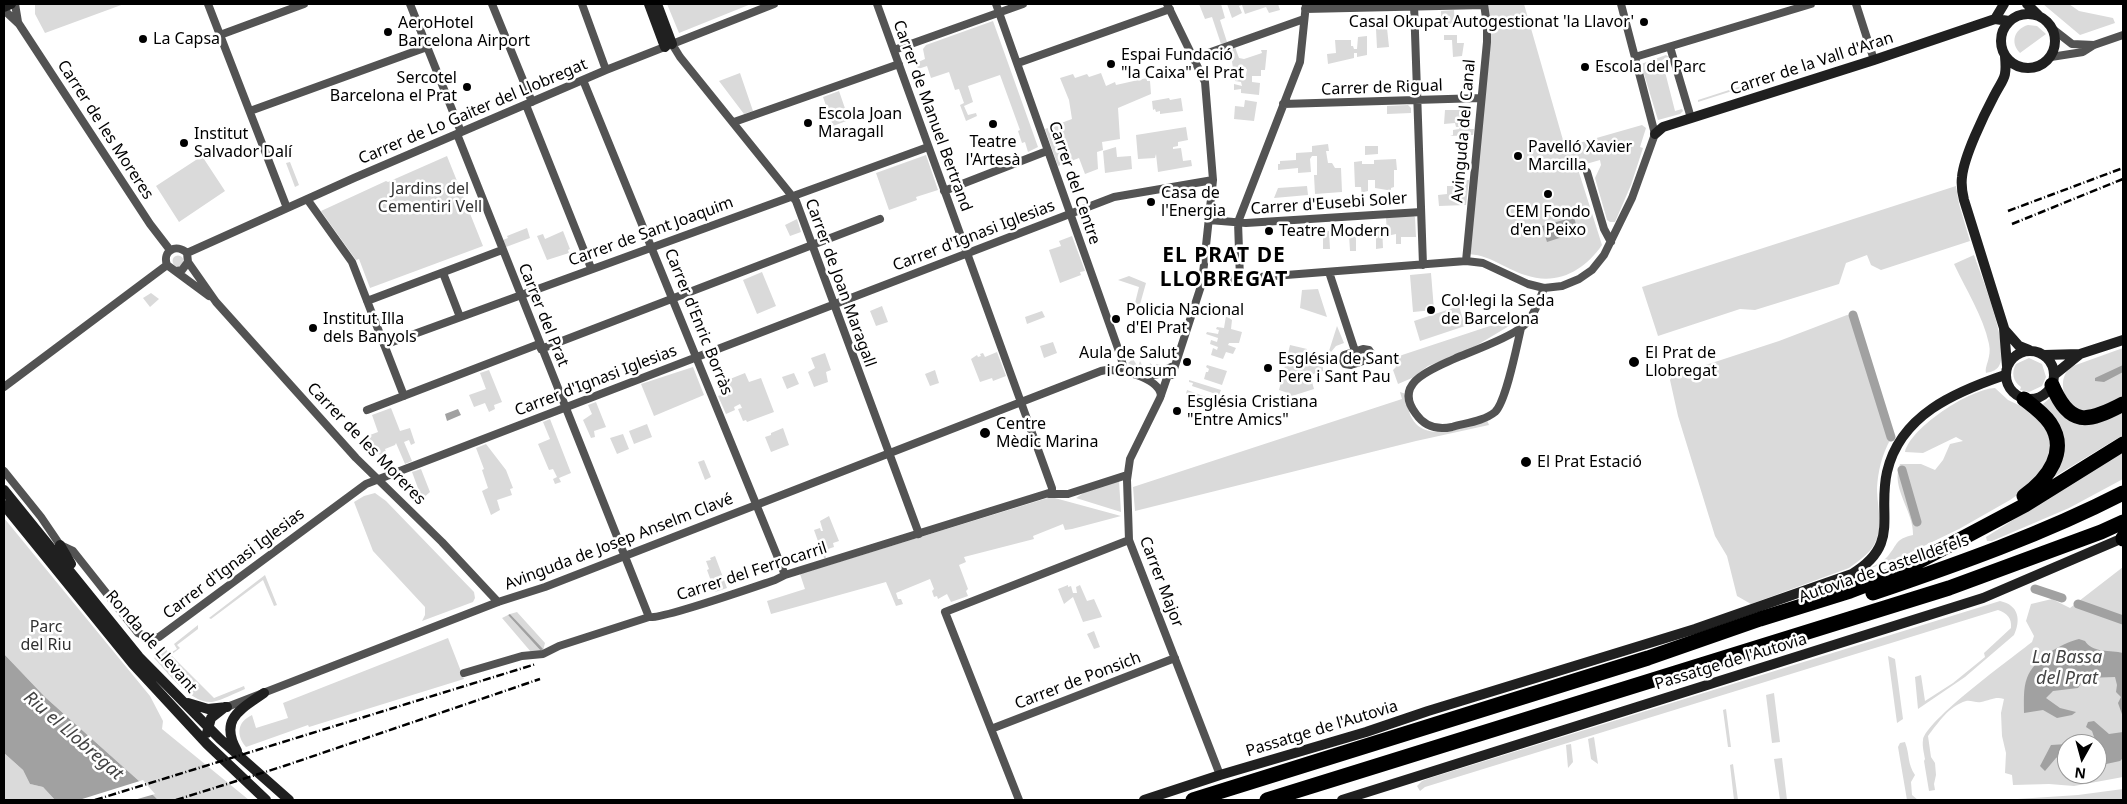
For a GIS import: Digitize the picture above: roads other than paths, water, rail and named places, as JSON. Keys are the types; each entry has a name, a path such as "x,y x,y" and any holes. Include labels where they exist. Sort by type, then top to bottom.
{"highway":[{"path":"2053,380 2063,407 2080,418 2102,415 2123,404"},
{"path":"1953,544 2035,489 2052,469 2057,448 2056,435 2046,418 2024,399"},
{"path":"1193,800 1648,658 1897,573 2026,505 2123,444"},
{"name":"Autovia de Castelldefels","path":"1648,658 1762,628 1939,570 2028,536 2123,493"},
{"path":"2060,546 2123,513"},
{"path":"1267,800 1949,588 2123,522"}],"street":[{"path":"4,9 11,4"},
{"name":"Carrer de les Moreres","path":"15,4 19,24"},
{"path":"208,4 287,208"},
{"path":"220,35 304,4"},
{"name":"Carrer del Prat","path":"410,4 502,250 649,617"},
{"path":"492,4 592,268"},
{"path":"582,4 606,70"},
{"path":"649,4 668,45"},
{"path":"657,4 668,45"},
{"name":"Carrer de Lo Gaiter del Llobregat","path":"187,253 306,199 606,70 773,4"},
{"name":"Carrer de Manuel Bertrand","path":"877,4 1052,488 1050,493"},
{"name":"Carrer del Centre","path":"996,4 1121,357 1124,371"},
{"path":"894,50 1023,4"},
{"path":"1243,279 1238,222 1300,62 1305,6 1484,4"},
{"name":"Avinguda del Canal","path":"1466,261 1487,33 1484,4"},
{"path":"1202,283 1466,261 1483,263 1528,284 1544,288 1564,285 1579,280 1600,261 1611,242 1632,198 1655,134 1621,4"},
{"path":"1636,57 1811,4"},
{"path":"1856,4 1874,60"},
{"path":"2004,4 1995,18 2010,20 2022,14 2040,16"},
{"path":"2011,4 2010,20 2002,33 2000,43 2005,56 2005,78 1994,96 1972,146 1962,175 1964,200 2004,329 2006,370 2010,390 2016,396 2024,399 2039,397 2049,390 2053,380 2080,354"},
{"path":"2027,4 2072,44 2094,45"},
{"path":"1414,5 1424,265"},
{"path":"1018,63 1169,7 1205,82 1214,180 1202,283 1171,376 1166,381 1159,383 1150,382"},
{"name":"Carrer de les Moreres","path":"4,9 19,24 150,224 170,250"},
{"name":"Carrer de la Vall d'Aran","path":"1655,134 1663,127 1874,60 1980,25 1995,18"},
{"path":"1194,58 1304,19"},
{"path":"1980,25 2002,33"},
{"path":"2005,78 2045,64 2055,49 2056,39 2054,30"},
{"path":"2051,57 2083,52 2094,45 2123,35"},
{"name":"Carrer de Joan Maragall","path":"668,45 676,51 734,122 793,196 798,205 919,534"},
{"path":"250,111 427,47"},
{"path":"1670,47 1691,118"},
{"path":"2005,56 2019,68 2028,69"},
{"path":"734,122 899,64"},
{"name":"Carrer d'Enric Borràs","path":"583,80 674,298 785,575"},
{"name":"Carrer de Rigual","path":"1283,104 1481,98"},
{"name":"Carrer de Sant Joaquim","path":"384,345 928,147"},
{"path":"944,191 1047,151"},
{"path":"1587,172 1604,229 1611,242"},
{"name":"Carrer d'Ignasi Iglesias","path":"60,545 73,552 138,633 150,638 159,638 355,490 376,479 1126,194 1214,180"},
{"path":"306,199 352,262 404,396"},
{"name":"Carrer d'Eusebi Soler","path":"1209,220 1246,223 1421,212"},
{"path":"367,410 674,298 880,219"},
{"path":"180,248 187,253 188,262 182,270 176,271 167,265 166,255 170,250 180,248"},
{"path":"367,301 502,250"},
{"name":"Carrer de les Moreres","path":"188,262 216,302 376,479 442,542 498,602"},
{"path":"4,388 167,265"},
{"name":"Carrer de les Moreres","path":"176,271 216,302"},
{"path":"1329,272 1355,351"},
{"path":"443,273 460,317"},
{"path":"1521,328 1502,401 1496,412 1483,418 1448,428 1431,427 1423,423 1410,402 1410,390 1416,380 1433,368 1521,328 1532,315 1544,288"},
{"path":"2004,329 2019,346 2044,355 2080,354 2123,340"},
{"path":"2006,370 2016,354 2029,350"},
{"path":"2044,355 2052,364 2053,380"},
{"name":"Carrer Major","path":"1177,359 1170,369 1161,394 1130,459 1127,477 1129,540 1220,775"},
{"name":"Avinguda de Josep Anselm Clavé","path":"227,707 498,602 545,587 1101,371 1112,369 1124,371"},
{"path":"1132,374 1156,375 1170,369"},
{"name":"Passatge de l'Autovia","path":"1144,800 1679,634 1852,574 1865,564 1877,550 1883,539 1885,483 1892,457 1903,436 1924,415 1950,397 2006,370"},
{"path":"1124,371 1159,387 1161,394"},
{"path":"4,471 41,516 92,598"},
{"name":"Carrer del Ferrocarril","path":"464,673 522,656 542,654 559,646 649,617 654,618 775,580 785,575 1050,493 1068,494 1127,477"},
{"name":"Ronda de Llevant","path":"4,490 139,657 241,759 289,800"},
{"name":"Ronda de Llevant","path":"4,505 133,664 207,744 266,800"},
{"name":"Passatge de l'Autovia","path":"1342,800 1984,598 2123,538"},
{"path":"1019,800 945,612 1129,540"},
{"name":"Carrer de Ponsich","path":"991,729 1175,658"},
{"path":"241,759 230,737 231,722 240,710 264,693"},
{"path":"180,700 200,708 227,707"},
{"path":"207,744 208,726 214,715 227,707"}],"water":[{"path":"1574,217 1578,232 1547,242 1542,226"},
{"path":"2123,365 2123,372 2104,382 2095,381 2095,378"},
{"path":"458,409 461,415 447,421 445,414"},
{"path":"510,614 543,649 541,651 508,615"},
{"name":"La Bassa del Prat","path":"2079,639 2085,641 2092,648 2123,653 2123,717 2118,703 2121,697 2116,692 2115,677 2085,678 2078,688 2053,691 2046,698 2060,708 2076,712 2072,715 2057,718 2043,710 2024,713 2025,686 2030,671 2048,653"},
{"name":"Riu el Llobregat","path":"4,654 45,697 158,800 55,800 43,787 30,784 23,770 4,753"},
{"name":"La Bassa del Prat","path":"2094,721 2109,734 2123,732 2123,758 2120,761 2107,764 2107,734 2093,734 2086,727 2088,722"},
{"path":"2051,745 2057,745 2057,757 2045,771 2040,766"}],"waterway":[{"path":"1853,315 1891,437"},
{"path":"1902,470 1917,522"},
{"path":"2035,589 2062,598"},
{"path":"2078,604 2123,620"}],"railway":[{"path":"2008,211 2123,168"},
{"path":"2012,224 2123,179"},
{"path":"95,800 536,664"},
{"path":"176,800 284,766 540,679"}],"place":[{"name":"Casal Okupat Autogestionat 'la Llavor'","path":"1644,22"},
{"name":"AeroHotel Barcelona Airport","path":"388,32"},
{"name":"La Capsa","path":"143,39"},
{"name":"Espai Fundació \"la Caixa\" el Prat","path":"1111,64"},
{"name":"Escola del Parc","path":"1585,67"},
{"name":"Sercotel Barcelona el Prat","path":"467,87"},
{"name":"Escola Joan Maragall","path":"808,123"},
{"name":"Teatre l'Artesà","path":"993,124"},
{"name":"Institut Salvador Dalí","path":"184,143"},
{"name":"Pavelló Xavier Marcilla","path":"1518,156"},
{"name":"CEM Fondo d'en Peixo","path":"1548,194"},
{"name":"Casa de l'Energia","path":"1151,202"},
{"name":"Teatre Modern","path":"1269,231"},
{"name":"Col·legi la Seda de Barcelona","path":"1431,310"},
{"name":"Policia Nacional d'El Prat","path":"1116,319"},
{"name":"Institut Illa dels Banyols","path":"313,328"},
{"name":"Aula de Salut i Consum","path":"1187,362"},
{"name":"El Prat de Llobregat","path":"1634,362"},
{"name":"Església de Sant Pere i Sant Pau","path":"1268,368"},
{"name":"Església Cristiana \"Entre Amics\"","path":"1177,411"},
{"name":"Centre Mèdic Marina","path":"985,433"},
{"name":"El Prat Estació","path":"1526,462"}],"district":[{"name":"EL PRAT DE LLOBREGAT","path":"1224,268"}],"park label":[{"name":"Jardins del Cementiri Vell","path":"430,198"},
{"name":"Parc del Riu","path":"46,636"}]}
